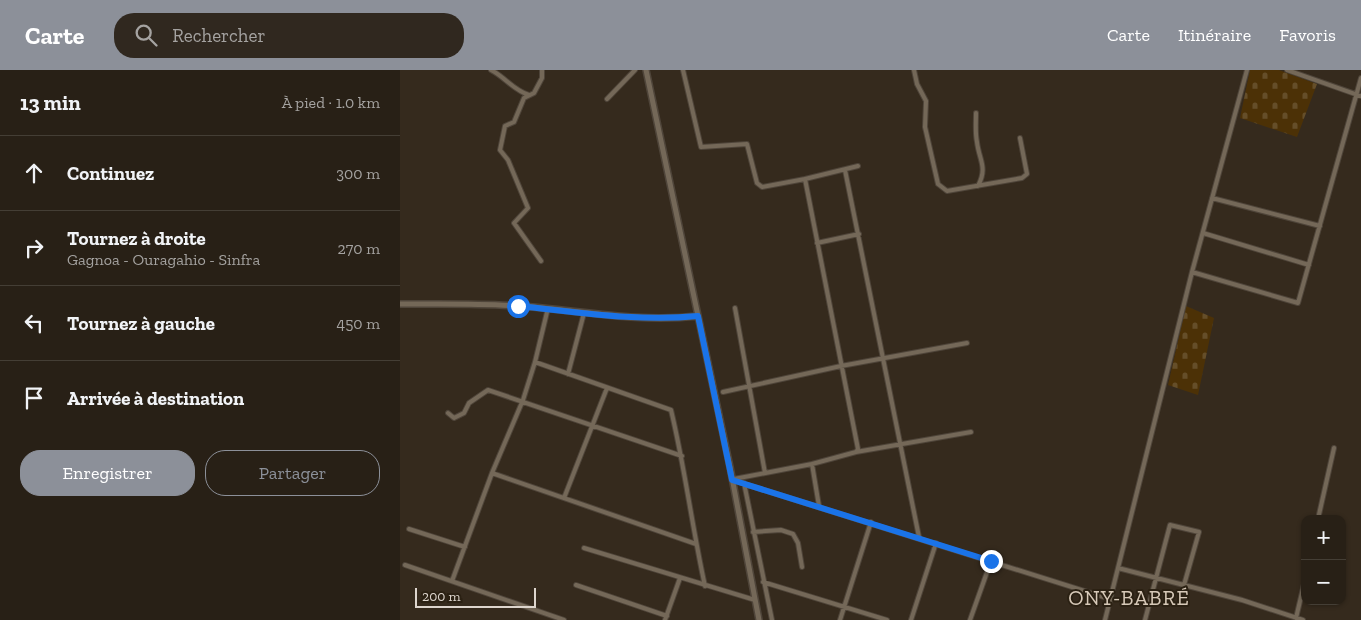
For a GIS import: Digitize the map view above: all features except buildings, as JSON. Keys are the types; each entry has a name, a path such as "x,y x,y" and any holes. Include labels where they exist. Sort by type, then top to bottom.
{"main road":[{"path":"646,70 732,480 759,620"},
{"path":"400,304 518,306 654,319 698,316"}],"street":[{"path":"491,70 502,76 509,85 529,95"},
{"path":"541,261 514,223 528,208 508,160 500,150 505,126 514,122 524,98 534,93 542,78 542,70"},
{"path":"607,99 635,70"},
{"path":"683,70 701,147 747,144 757,183 762,187 858,166"},
{"path":"914,70 917,84 926,101 925,127 938,184 947,191 1022,178 1026,174 1020,138"},
{"path":"1105,620 1192,272 1247,70"},
{"path":"1287,70 1359,95"},
{"path":"1306,76 1308,70"},
{"path":"1192,272 1298,303 1359,95 1361,78"},
{"path":"976,113 977,144 984,175 978,186"},
{"path":"845,170 919,537"},
{"path":"805,179 858,450 856,452"},
{"path":"1212,198 1320,226"},
{"path":"1203,233 1309,265"},
{"path":"818,243 859,234"},
{"path":"452,581 492,473 523,400 535,362 548,308"},
{"path":"735,308 765,473"},
{"path":"568,374 584,313"},
{"path":"723,392 841,366 967,343"},
{"path":"535,362 671,410 682,456 696,544 706,586"},
{"path":"564,498 608,388"},
{"path":"448,413 454,418 464,413 469,403 488,390 523,400 592,426 682,456"},
{"path":"732,480 812,464 856,452 971,432"},
{"path":"1319,515 1334,448"},
{"path":"812,464 819,506"},
{"path":"492,473 696,544"},
{"path":"732,480 919,537 1110,599"},
{"path":"744,483 772,620"},
{"path":"840,620 871,522"},
{"path":"1145,620 1170,525 1199,532 1184,585"},
{"path":"409,529 465,547"},
{"path":"753,532 781,530 793,534 798,543 802,567"},
{"path":"912,620 936,543"},
{"path":"584,548 755,600"},
{"path":"970,620 991,561"},
{"path":"405,565 564,620"},
{"path":"1118,568 1242,600 1303,620"},
{"path":"576,585 666,618 680,578"},
{"path":"763,582 887,620"},
{"path":"1296,618 1301,597"}],"green space":[{"path":"1250,70 1279,70 1317,84 1297,137 1240,118"},
{"path":"1186,306 1214,318 1198,395 1168,385"}],"district":[{"name":"ONY-BABRÉ","path":"1129,598"}],"route":[{"path":"518,306 617,317 654,319 698,316 732,480 991,561"}]}
